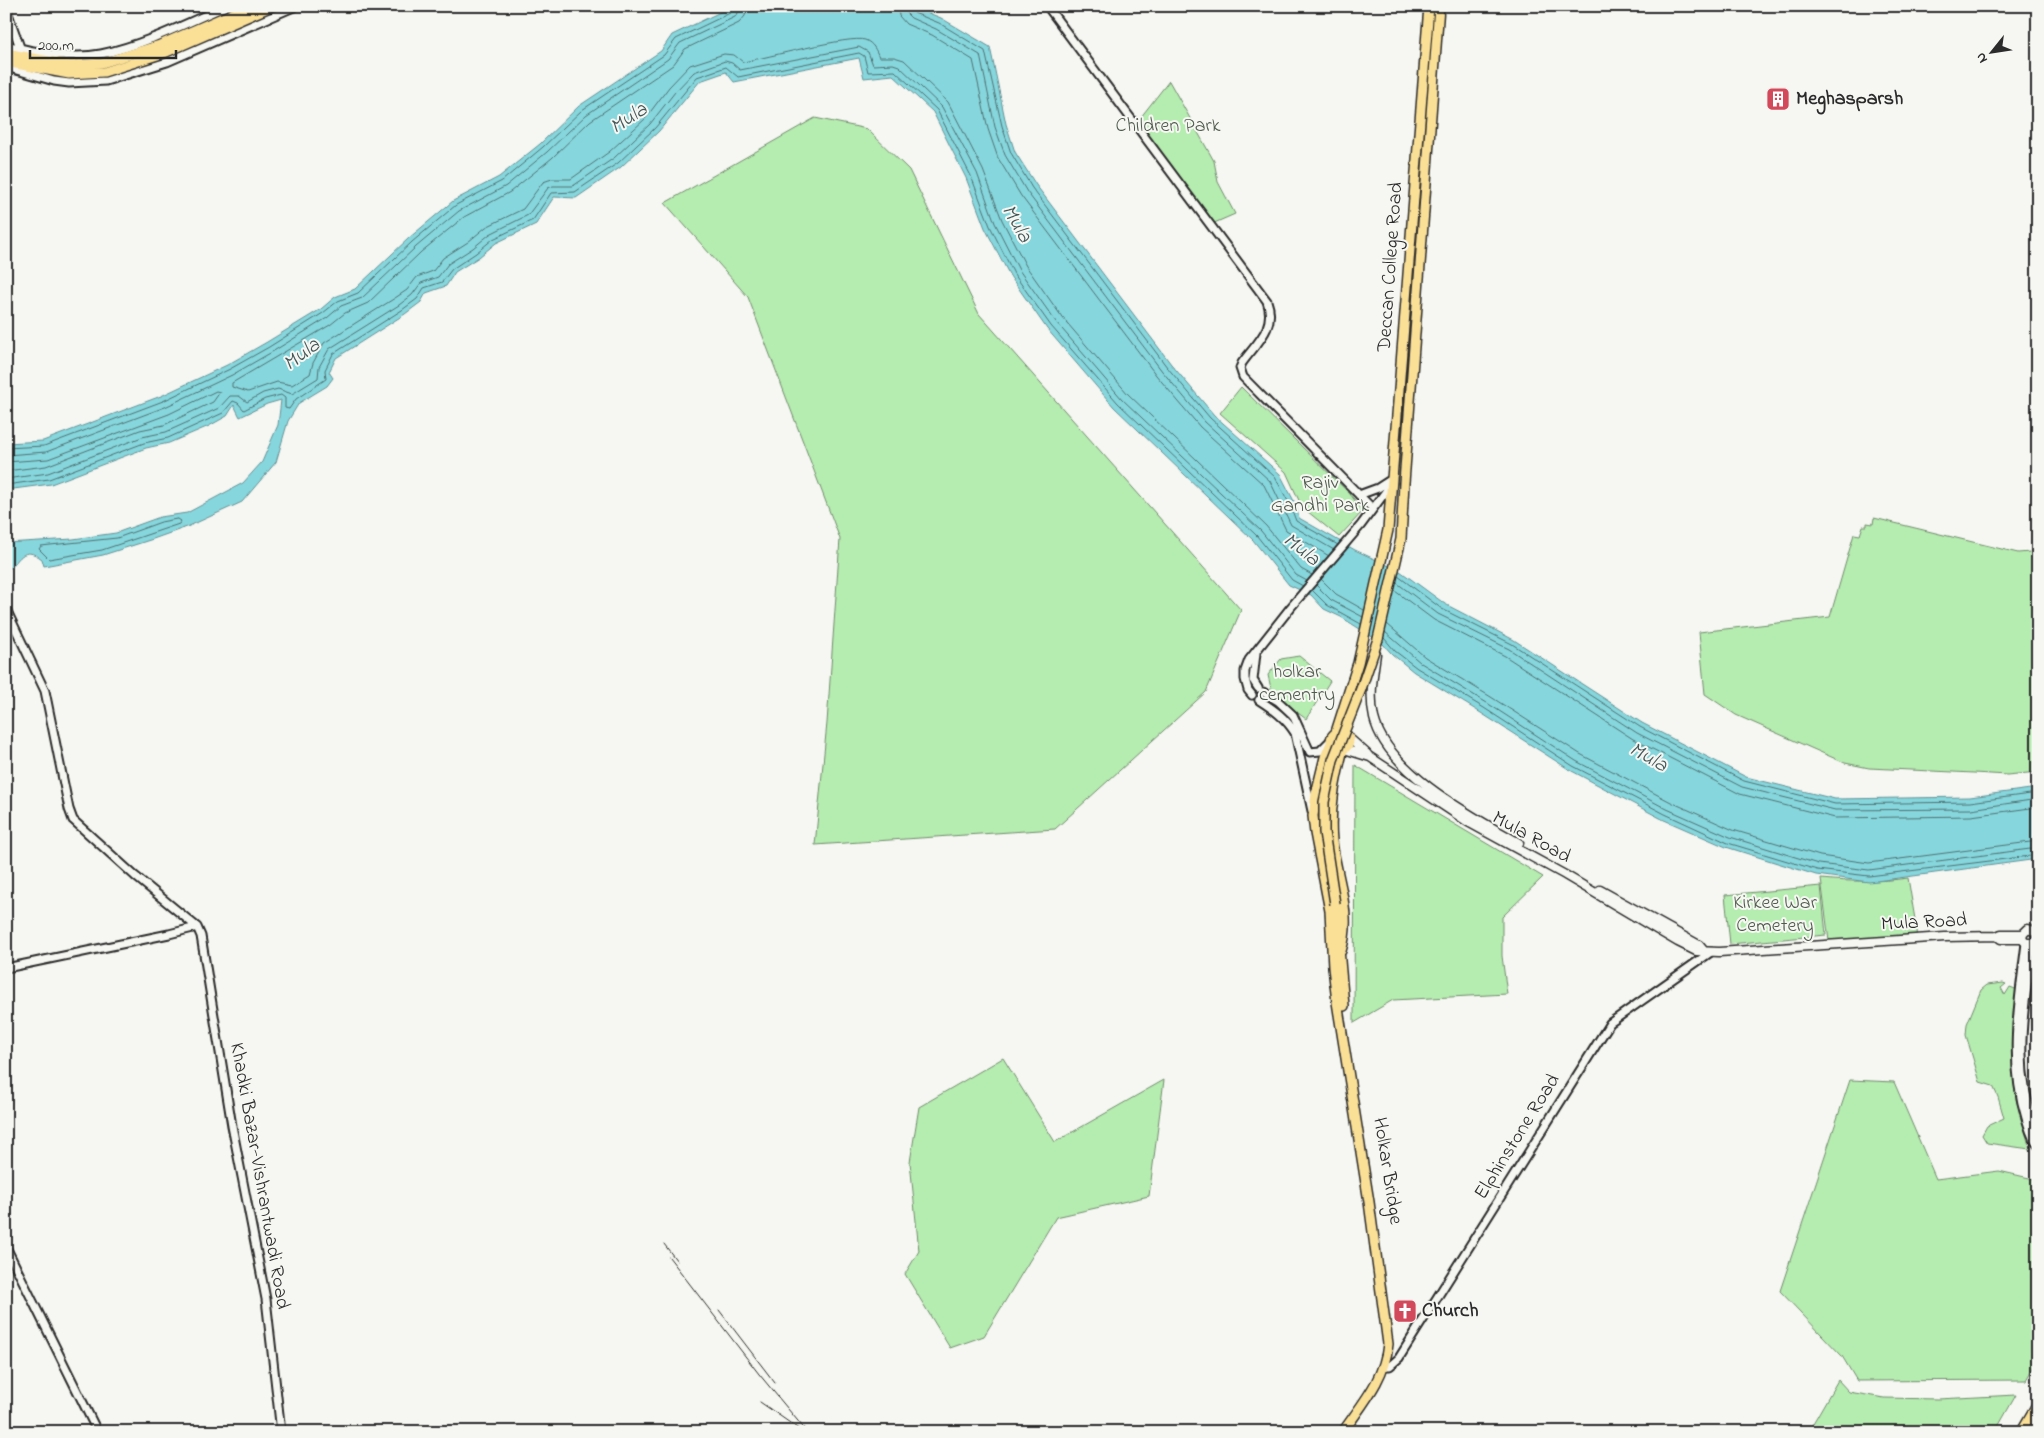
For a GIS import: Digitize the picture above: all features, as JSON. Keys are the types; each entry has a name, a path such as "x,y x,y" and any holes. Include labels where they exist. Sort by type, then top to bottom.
{"main road":[{"path":"6,62 18,60 70,65 102,63 160,45 250,6"},
{"path":"6,53 18,60 69,74 104,72 164,53 272,6"},
{"name":"Deccan College Road","path":"1336,732 1358,663 1388,530 1429,6"},
{"name":"Deccan College Road","path":"1378,639 1403,523 1404,483 1440,6"},
{"path":"1378,639 1371,697 1378,732 1390,750 1409,772 1481,823"},
{"name":"Holkar Bridge","path":"1349,1432 1385,1381 1387,1366 1393,1356 1393,1333 1343,999 1335,904 1324,832 1324,802 1332,760 1361,689 1378,639"},
{"path":"1343,749 1335,749 1331,741 1336,732 1344,732 1370,757"},
{"path":"1339,958 1346,933 1346,914 1332,842 1331,814 1336,776 1343,749 1348,745 1349,738"},
{"name":"Elphinstone Road","path":"1331,741 1320,774 1313,816 1330,911 1332,968 1388,1332 1387,1366 1343,1432"},
{"name":"Mula Road","path":"1343,749 1370,757 1649,922 1707,951 1944,937 1997,936 2001,934 2032,938"},
{"path":"2021,1432 2038,1403"},
{"path":"2029,1432 2038,1416"}],"street":[{"path":"6,68 18,60 58,55 100,54 157,36 226,6"},
{"path":"6,45 18,60 54,81 69,83 106,81 167,62 296,6"},
{"path":"1047,6 1267,301 1270,312 1268,326 1263,337 1242,363 1240,368 1243,377 1372,508"},
{"path":"6,8 18,60"},
{"path":"1359,495 1377,489 1392,481"},
{"path":"1313,816 1295,733 1279,713 1254,698 1246,685 1245,671 1249,660 1291,607 1361,525 1392,481"},
{"path":"1377,489 1383,495"},
{"path":"6,609 45,691 69,809 73,820 135,876 197,927"},
{"path":"1256,651 1252,670 1253,680 1260,690 1262,698 1259,700"},
{"path":"1252,694 1254,689 1260,690 1278,701 1293,715 1310,752 1320,751 1331,741"},
{"path":"6,968 197,927"},
{"name":"Khadki Bazar-Vishrantwadi Road","path":"197,927 201,936 232,1126 266,1299 281,1432"},
{"path":"2032,938 2021,1051 2024,1090 2038,1135"},
{"path":"2032,938 2015,1051 2018,1091 2030,1130 2038,1146"},
{"name":"Elphinstone Road","path":"1387,1366 1399,1358 1610,1023 1707,951"},
{"path":"6,1247 96,1432"}],"green space":[{"name":"Children Park","path":"1169,81 1214,161 1218,182 1235,214 1212,224 1137,122"},
{"path":"815,118 867,129 909,170 979,314 1241,610 1206,692 1055,829 815,845 827,723 840,539 748,297 665,203"},
{"name":"Rajiv Gandhi Park","path":"1241,387 1350,494 1363,511 1339,537 1302,507 1286,472 1220,413"},
{"path":"1874,518 2018,553 2030,552 2038,548 2038,772 2007,775 1869,768 1845,763 1736,715 1705,694 1699,632 1830,617 1854,534 1860,535 1863,526 1867,526 1867,523 1873,524"},
{"name":"holkar cementry","path":"1299,656 1330,681 1306,719 1272,693 1268,675 1281,659"},
{"path":"1355,765 1543,877 1502,917 1502,956 1507,994 1393,1000 1354,1023"},
{"path":"1908,878 1918,937 1829,941 1821,879 1865,881"},
{"name":"Kirkee War Cemetery","path":"1821,886 1826,935 1730,944 1725,895"},
{"path":"2006,984 2001,988 2005,995 2010,987 2018,990 2012,1024 2016,1099 2030,1149 1987,1143 1982,1135 1987,1126 2004,1118 1993,1086 1980,1082 1966,1035 1967,1024 1981,990 1987,985"},
{"path":"1003,1058 1055,1142 1164,1080 1149,1196 1056,1217 984,1336 950,1348 905,1274 919,1251 910,1162 919,1107"},
{"path":"1850,1080 1894,1082 1936,1179 1999,1171 2038,1180 2038,1359 2026,1380 1857,1381 1842,1356 1780,1291"},
{"path":"1838,1380 1849,1392 1884,1398 1938,1399 2016,1395 1995,1432 1808,1432"}],"water":[{"name":"Mula","path":"733,6 911,6 941,18 990,47 1006,124 1015,152 1036,185 1171,364 1214,415 1280,474 1295,503 1299,518 1355,550 1400,571 1445,604 1514,640 1642,723 1746,777 1835,799 1970,797 2038,788 2038,859 1869,882 1816,875 1726,847 1662,819 1570,770 1414,672 1382,643 1341,617 1324,609 1311,595 1289,585 1253,540 1114,407 1047,329 1010,276 985,228 966,178 933,112 893,75 864,78 859,58 734,82 726,72 700,81 659,131 621,167 576,198 554,197 536,224 496,243 479,257 455,272 446,286 426,293 421,302 405,314 336,358 329,372 333,378 327,386 299,403 288,421 276,462 242,502 187,527 103,555 44,566 42,559 30,553 26,554 6,572 6,543 73,539 116,533 160,517 187,513 243,483 262,462 278,425 281,400 267,404 240,417 234,405 227,416 209,426 169,443 146,448 51,484 6,490 6,443 43,441 161,396 227,365 267,342 321,309 335,297 355,289 409,238 453,201 499,177 540,144 579,106 661,51 672,35"}],"railway":[{"path":"664,1244 677,1261"},
{"path":"669,1257 759,1374 807,1432"},
{"path":"719,1310 775,1383"},
{"path":"760,1402 803,1432"}],"place":[{"name":"Meghasparsh","path":"1778,99"},
{"name":"Church","path":"1405,1311"}]}
